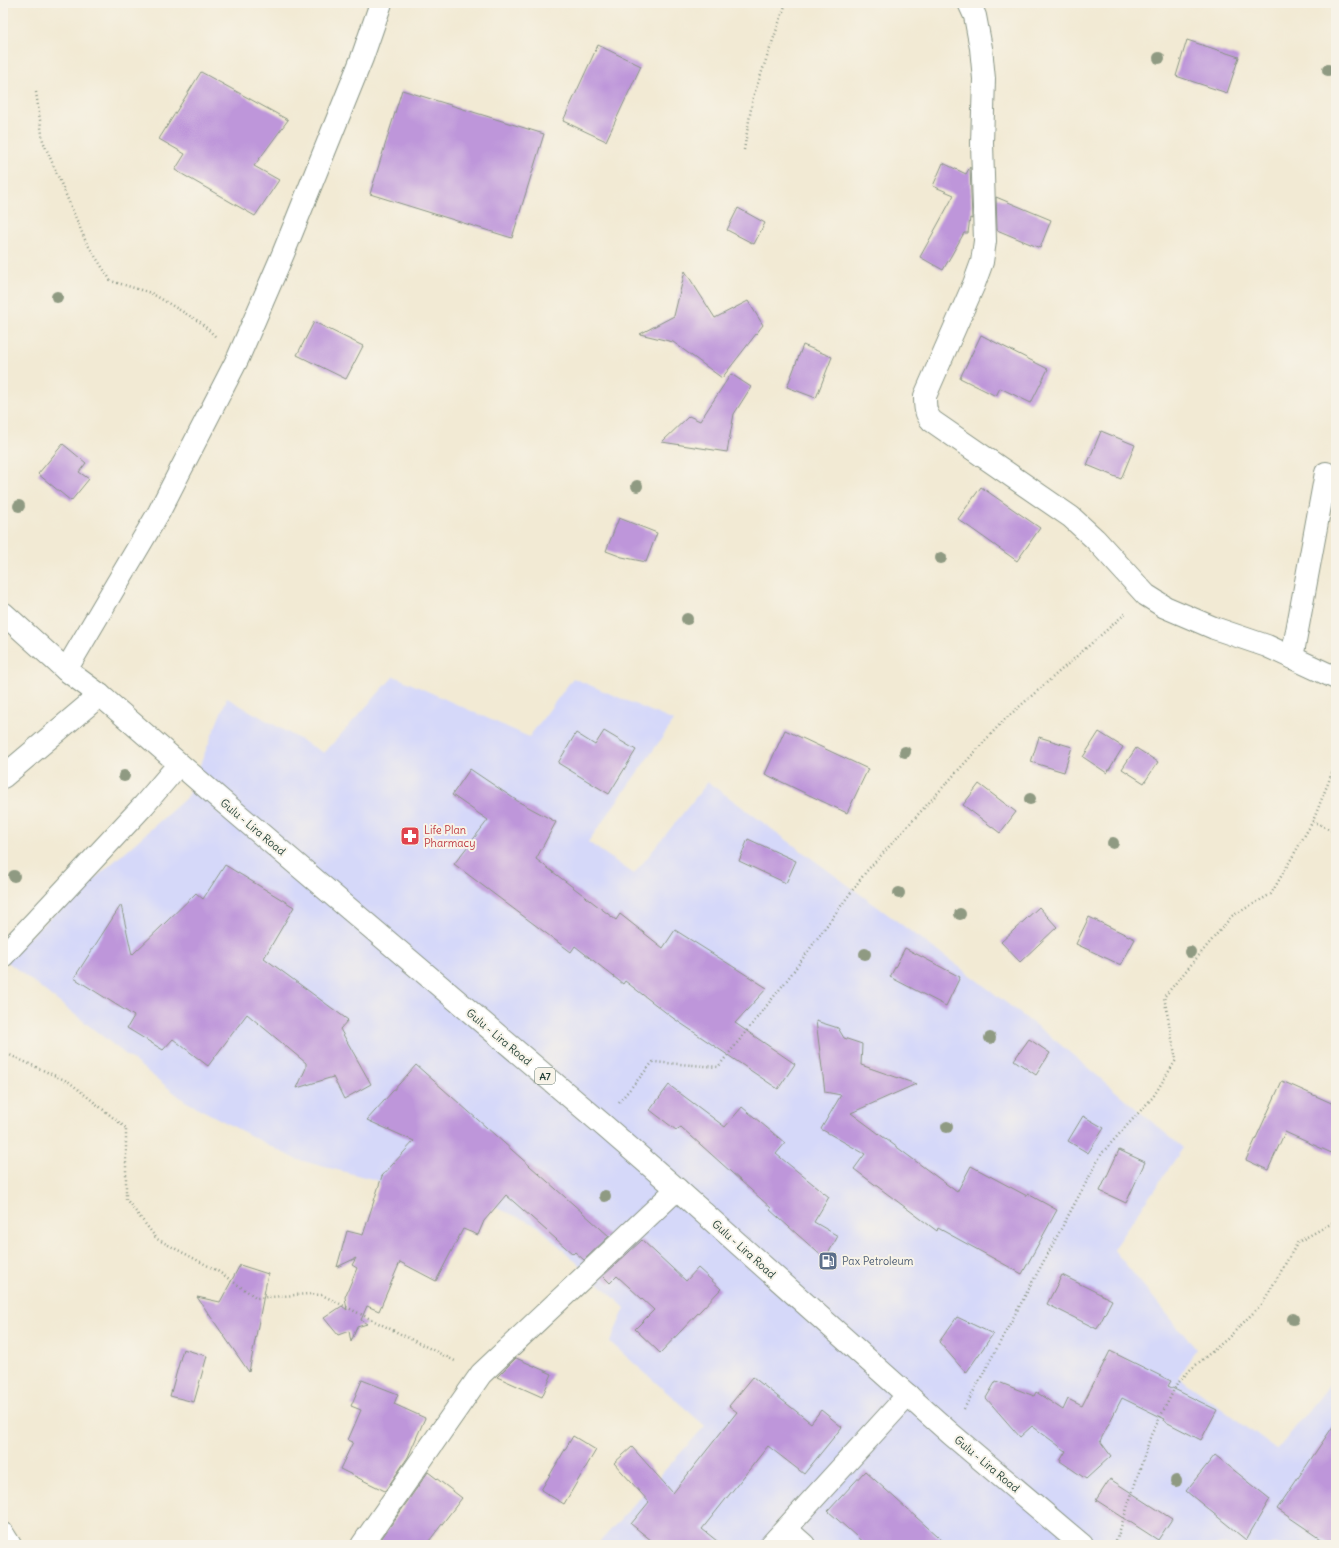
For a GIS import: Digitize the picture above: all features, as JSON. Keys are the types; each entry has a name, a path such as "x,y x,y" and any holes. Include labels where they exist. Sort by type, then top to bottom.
{"street":[{"path":"66,670 159,512 238,358 283,254 359,65 381,3"},
{"path":"969,3 975,16 981,48 984,79 982,143 985,241 982,262 974,284 925,396 926,412 932,421 1071,517 1095,539 1146,595 1165,607 1214,628 1267,646 1336,678"},
{"path":"1292,658 1326,473"},
{"name":"Gulu - Lira Road","path":"3,613 66,670 100,695 601,1123 951,1434 1082,1545"},
{"path":"3,777 100,695"},
{"path":"3,956 144,805 179,764"},
{"path":"362,1545 481,1374 677,1189"},
{"path":"772,1545 908,1395"},
{"path":"786,1529 804,1545"},
{"path":"3,1534 10,1545"}],"path":[{"path":"744,150 753,98 786,3"},
{"path":"36,92 43,141 86,242 111,281 151,293 200,322 238,358"},
{"path":"601,1123 653,1062 718,1067 787,980 865,873 987,738 1003,721 1146,595"},
{"path":"951,1434 1102,1153 1153,1097 1176,1060 1164,998 1232,916 1271,894 1313,821 1336,763"},
{"path":"1313,821 1336,833"},
{"path":"3,1052 69,1082 126,1128 126,1199 157,1239 216,1270 257,1298 308,1294 322,1296 481,1374"},
{"path":"1115,1545 1151,1435 1177,1384 1190,1370 1227,1339 1262,1304 1298,1242 1336,1221"}],"shaded area":[{"path":"394,676 529,737 573,678 674,721 588,842 634,874 708,782 966,972 1056,1041 1183,1148 1113,1249 1196,1349 1179,1377 1277,1450 1336,1377 1336,1545 597,1545 705,1426 610,1342 625,1308 538,1226 488,1204 435,1215 376,1180 295,1159 185,1101 4,959 187,797 227,698 324,753"}],"building":[{"path":"1187,40 1239,57 1227,93 1176,76"},
{"path":"598,45 641,66 606,141 563,121"},
{"path":"201,72 288,120 254,166 279,180 255,216 175,170 185,154 159,139"},
{"path":"402,90 544,134 512,238 370,194"},
{"path":"943,163 966,174 970,167 972,219 970,218 968,233 964,233 943,270 920,257 954,195 933,186"},
{"path":"996,197 1051,220 1040,248 997,230"},
{"path":"738,208 765,223 754,244 727,230"},
{"path":"685,271 715,318 748,301 763,325 722,378 673,342 640,334 674,316"},
{"path":"314,322 363,346 346,379 297,355"},
{"path":"981,335 1048,369 1031,403 1000,388 996,396 960,378"},
{"path":"803,345 832,357 816,398 787,387"},
{"path":"731,374 751,387 734,414 727,452 662,442 689,416 700,421"},
{"path":"1101,431 1135,445 1121,479 1087,465"},
{"path":"63,444 86,463 79,472 89,479 71,501 38,474"},
{"path":"981,487 1040,528 1017,561 958,519"},
{"path":"619,518 657,533 646,562 622,557 606,551"},
{"path":"785,730 868,769 847,813 765,774"},
{"path":"604,731 636,750 609,794 558,763 576,733 595,745"},
{"path":"1099,732 1123,747 1107,773 1083,757"},
{"path":"1039,737 1072,747 1064,772 1031,762"},
{"path":"1136,748 1158,762 1144,783 1122,769"},
{"path":"470,769 519,802 556,822 536,859 616,920 620,914 663,948 675,930 767,988 735,1023 795,1064 778,1089 673,1018 625,981 623,984 575,946 571,952 454,864 488,820 452,795"},
{"path":"979,784 1016,812 1000,833 963,805"},
{"path":"748,839 796,861 786,883 739,861"},
{"path":"225,865 294,907 264,958 348,1020 340,1029 371,1084 344,1099 333,1077 297,1088 306,1068 306,1063 247,1014 208,1066 173,1039 163,1050 127,1028 134,1016 74,978 121,905 132,955 196,893 203,899"},
{"path":"1039,907 1057,927 1020,962 1001,942"},
{"path":"1089,917 1135,939 1121,965 1076,944"},
{"path":"905,948 960,977 946,1006 890,977"},
{"path":"816,1021 838,1028 844,1038 862,1044 861,1065 916,1084 851,1113 957,1192 971,1166 1027,1196 1028,1194 1057,1210 1022,1274 938,1228 937,1231 854,1169 865,1154 821,1129 841,1095 825,1092"},
{"path":"1029,1039 1050,1053 1036,1075 1014,1060"},
{"path":"416,1065 609,1236 584,1260 575,1252 573,1254 506,1195 484,1221 478,1235 463,1229 436,1281 400,1262 379,1311 367,1306 361,1320 367,1324 357,1327 351,1342 349,1331 338,1335 324,1318 342,1306 347,1310 345,1297 357,1268 352,1265 356,1258 337,1267 347,1231 363,1235 382,1176 414,1141 367,1120"},
{"path":"1282,1081 1336,1105 1336,1155 1285,1132 1268,1170 1246,1160"},
{"path":"669,1085 725,1127 742,1107 785,1143 776,1154 829,1197 814,1222 838,1236 825,1259 681,1127 676,1130 650,1110"},
{"path":"1083,1116 1104,1128 1088,1153 1068,1141"},
{"path":"1119,1150 1145,1162 1126,1203 1100,1191"},
{"path":"642,1240 686,1281 698,1268 721,1289 660,1353 635,1329 654,1310 617,1276 610,1283 603,1276"},
{"path":"240,1265 268,1274 249,1372 197,1297 220,1302"},
{"path":"1062,1275 1112,1300 1097,1329 1047,1304"},
{"path":"957,1317 993,1334 966,1373 939,1342"},
{"path":"183,1349 207,1356 194,1402 170,1396"},
{"path":"1110,1351 1171,1381 1168,1386 1217,1410 1201,1440 1164,1421 1165,1419 1122,1398 1100,1441 1111,1456 1086,1479 1060,1461 1066,1451 1032,1426 1020,1437 986,1398 996,1381 1034,1396 1036,1392 1063,1410 1068,1399 1082,1406"},
{"path":"516,1358 552,1374 542,1397 497,1377"},
{"path":"753,1377 811,1423 821,1410 842,1427 804,1474 768,1446 702,1529 722,1545 657,1545 631,1524 649,1502 614,1463 632,1447 673,1493 737,1412 729,1406"},
{"path":"362,1380 398,1394 394,1404 425,1418 408,1457 385,1491 340,1469 353,1442 348,1440 361,1410 351,1406"},
{"path":"1336,1422 1336,1545 1330,1545 1277,1509"},
{"path":"573,1436 596,1450 564,1504 541,1490"},
{"path":"1215,1455 1270,1499 1246,1540 1186,1491"},
{"path":"865,1471 947,1545 866,1545 828,1511"},
{"path":"428,1472 462,1498 426,1545 377,1545"},
{"path":"1110,1479 1172,1519 1158,1540 1096,1500"}],"place":[{"name":"Life Plan Pharmacy","path":"410,836"},
{"name":"Pax Petroleum","path":"828,1261"}]}
